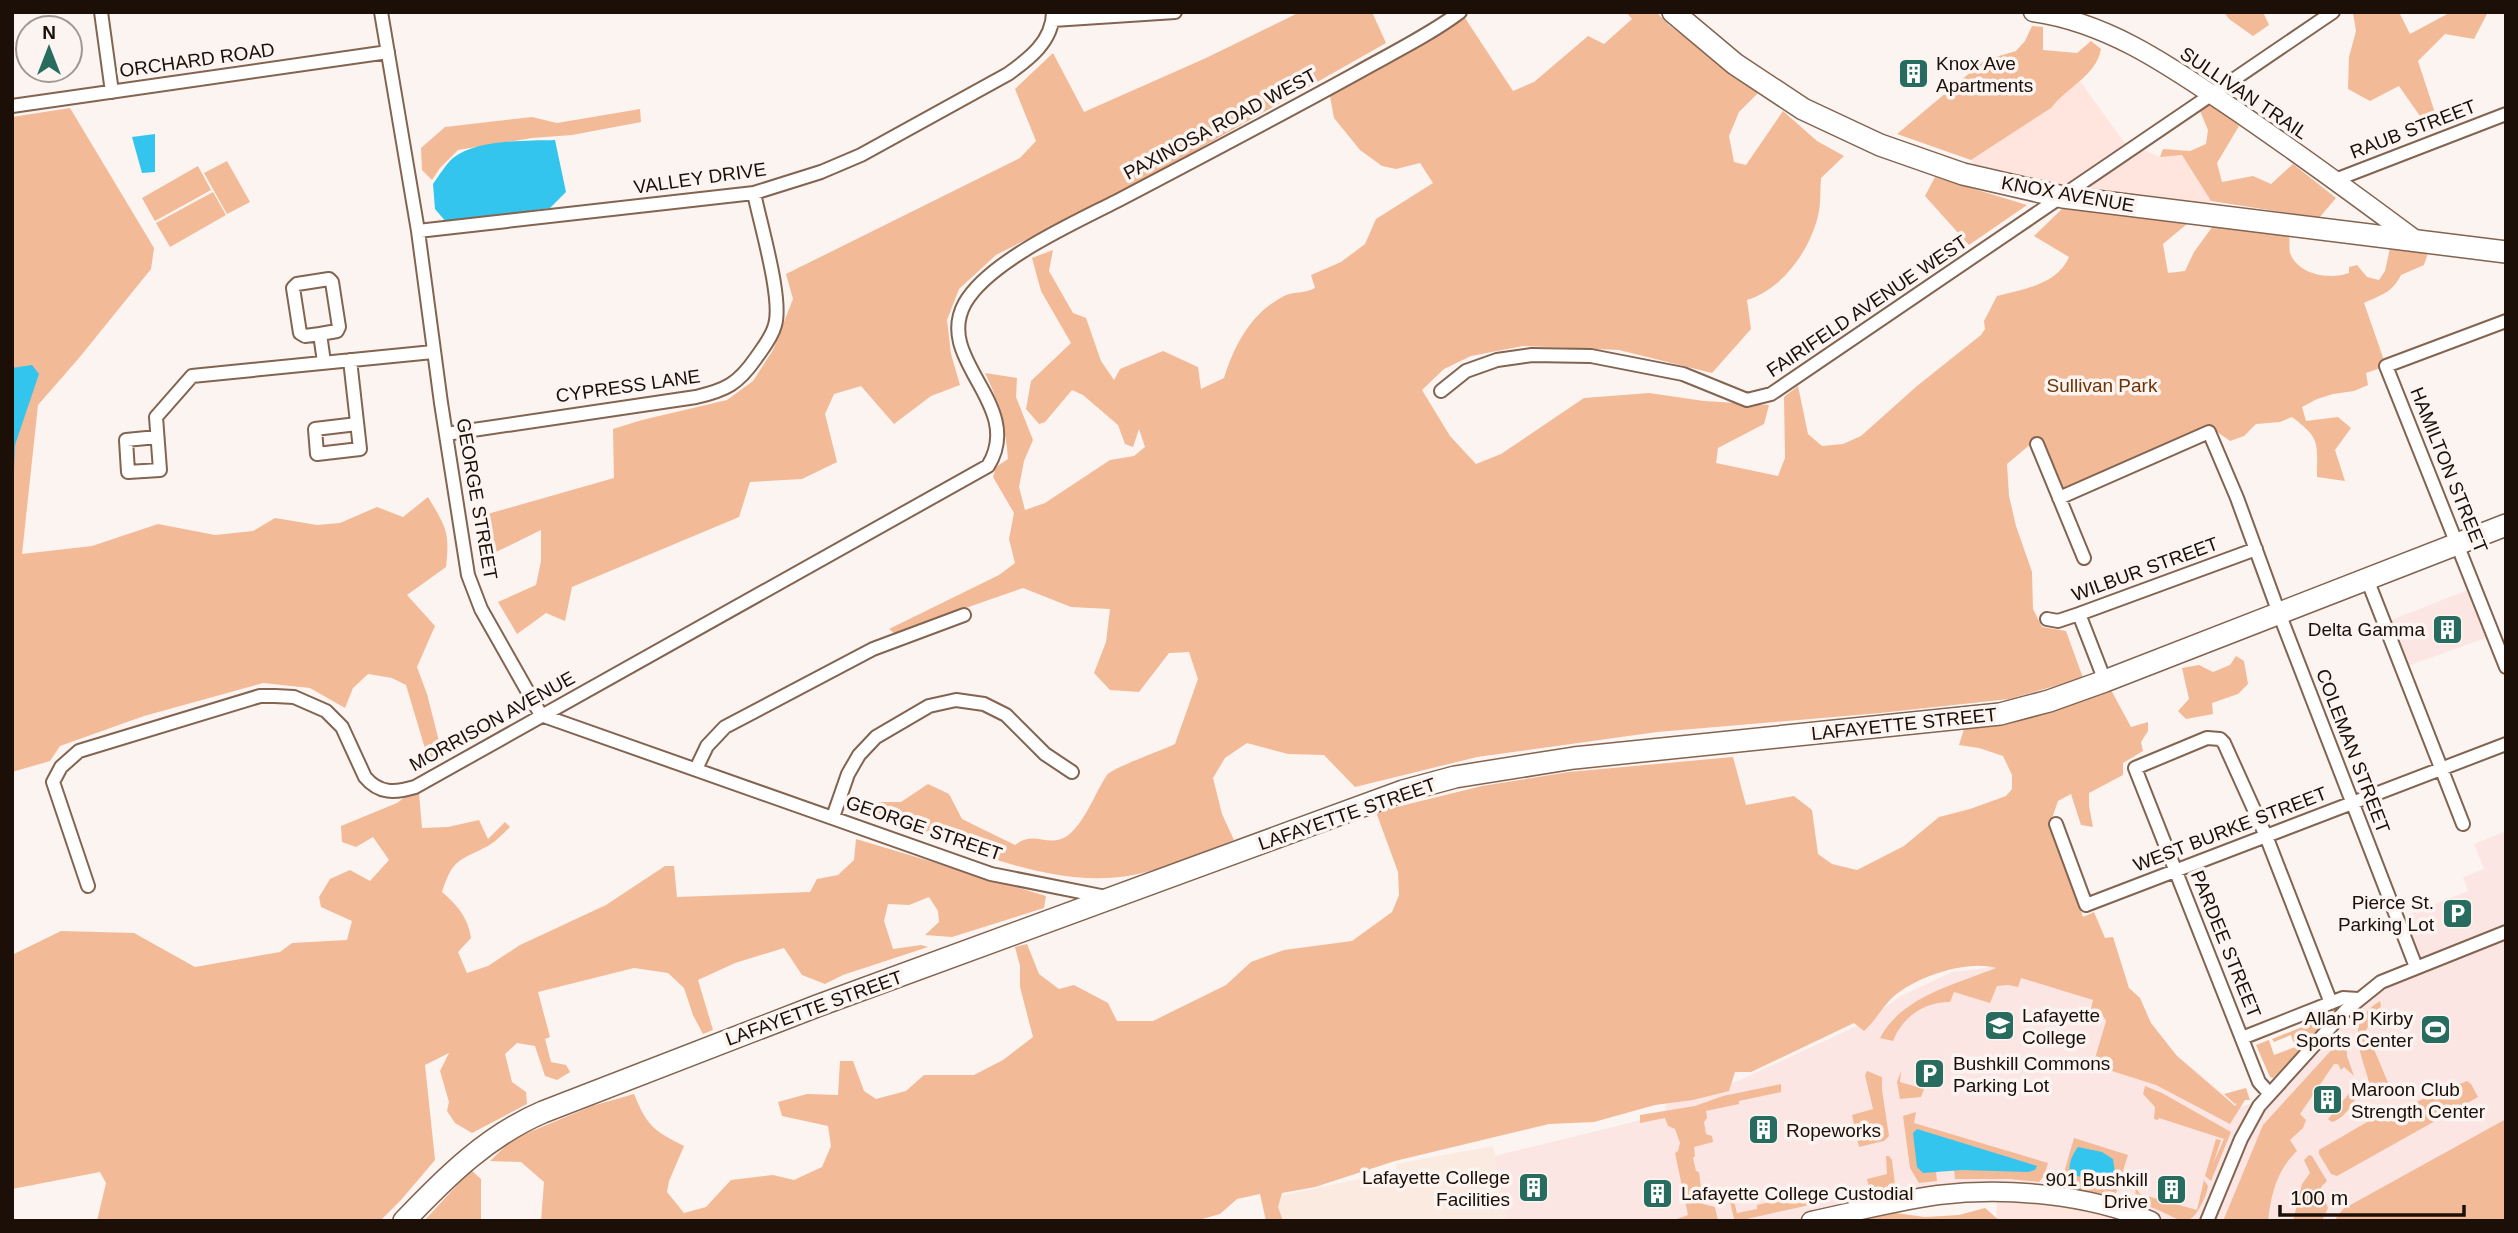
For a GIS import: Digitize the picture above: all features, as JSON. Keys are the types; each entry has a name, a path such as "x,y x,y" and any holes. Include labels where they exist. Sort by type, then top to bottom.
{"main road":[{"name":"KNOX AVENUE","path":"1673,12 1746,72 1803,109 1880,145 1963,174 2063,197 2506,252"},
{"name":"LAFAYETTE STREET","path":"404,1221 478,1150 534,1116 817,1006 1403,791 1509,766 2000,714 2049,701 2105,681 2506,525"}],"street":[{"path":"101,12 112,92"},
{"path":"1053,16 1175,12"},
{"name":"PAXINOSA ROAD WEST","path":"988,466 996,454 997,425 990,402 961,349 959,319 964,305 976,287 997,270 1059,231 1286,112 1430,32 1460,12"},
{"name":"SULLIVAN TRAIL","path":"2033,12 2076,16 2137,47 2211,94 2417,241"},
{"name":"FAIRIFELD AVENUE WEST","path":"1441,391 1466,371 1497,360 1532,355 1591,356 1683,374 1747,400 1760,398 1784,386 2333,12"},
{"name":"GEORGE STREET","path":"383,14 468,575 481,609 541,715 990,874 1113,898"},
{"name":"VALLEY DRIVE","path":"418,231 754,193 821,172 861,155 997,80 1029,59 1041,46 1053,16"},
{"name":"ORCHARD ROAD","path":"12,106 388,52"},
{"name":"RAUB STREET","path":"2334,180 2506,114"},
{"name":"CYPRESS LANE","path":"446,434 696,397 722,391 745,374 776,324 776,295 754,193"},
{"path":"329,279 332,282 339,327 337,331 320,334 300,334 293,288 297,284 329,279"},
{"name":"HAMILTON STREET","path":"2506,321 2386,366 2506,667"},
{"path":"320,334 324,362"},
{"path":"158,437 156,417 192,376 433,352"},
{"path":"350,360 357,424"},
{"name":"COLEMAN STREET","path":"2059,498 2209,432 2416,967"},
{"path":"2037,444 2084,558"},
{"name":"MORRISON AVENUE","path":"88,886 52,782 61,767 79,751 260,696 294,698 326,711 342,727 370,783 388,792 415,787 988,466"},
{"name":"WILBUR STREET","path":"2047,619 2058,621 2079,614 2256,549"},
{"path":"2367,579 2463,824"},
{"path":"2079,614 2105,681"},
{"path":"696,769 707,746 725,727 873,649 964,615"},
{"path":"833,817 848,774 859,755 876,737 929,706 956,700 984,704 1006,715 1045,754 1072,772"},
{"name":"PARDEE STREET","path":"2266,836 2220,739 2207,737 2135,768 2259,1082 2269,1093"},
{"name":"WEST BURKE STREET","path":"2056,824 2086,905 2506,744"},
{"path":"2266,836 2331,1003"},
{"path":"2207,1221 2241,1139 2269,1093 2358,999 2381,982 2506,932"},
{"path":"2242,1038 2350,996 2358,999"},
{"path":"1811,1221 1931,1196 1974,1193 2066,1198 2104,1205 2151,1221"}],"shaded area":[{"path":"2080,81 2124,142 2160,157 2182,155 2211,201 2208,210 2012,183 1977,171 1971,160 2051,108 2061,95"},
{"path":"2475,587 2494,635 2402,668 2384,623"},
{"name":"Lafayette College","path":"2506,831 2506,1221 2151,1221 2120,1209 1956,1194 1811,1221 1507,1221 1494,1156 1666,1114 1665,1105 1738,1081 1861,1024 1901,996 1952,972 1986,968 2037,939 2054,926 2086,915 2111,1003 2239,1108 2272,1095 2366,998 2380,987 2421,969 2402,917 2468,891 2463,877 2484,869 2474,844"},
{"path":"1493,1146 1507,1221 1275,1221 1271,1198 1396,1171 1396,1164"},
{"path":"1997,1200 2087,1206 2131,1221 1996,1221"}],"green space":[{"path":"1300,12 1372,12 1386,43 1158,172 996,255 959,289 947,320 951,354 960,385 931,396 894,424 861,386 834,394 825,414 837,462 802,479 750,482 739,517 572,587 565,621 546,613 517,634 498,602 536,585 541,561 541,530 496,552 484,515 614,478 613,429 727,400 753,381 773,350 793,299 786,274 1020,158 1036,141 1015,89 1053,53 1084,112 1206,58"},
{"name":"Sullivan Park","path":"1626,12 1656,12 1670,26 1759,92 1739,112 1729,136 1734,162 1746,165 1783,111 1817,141 1844,156 1821,178 1818,216 1801,255 1772,287 1747,300 1751,329 1712,373 1619,350 1523,346 1471,356 1444,369 1422,390 1450,436 1476,464 1501,454 1584,398 1649,393 1704,401 1769,405 1764,424 1718,448 1716,463 1778,476 1785,458 1784,397 1798,386 1808,434 1822,446 1843,444 1861,436 1917,386 1981,335 1985,329 1984,321 1997,296 2048,280 2064,266 2069,257 2034,236 2064,207 2128,213 2187,224 2163,244 2168,273 2185,271 2194,252 2213,226 2289,236 2290,253 2294,260 2307,271 2324,276 2349,273 2349,267 2357,265 2367,277 2379,280 2385,271 2390,248 2428,253 2424,265 2401,275 2390,290 2364,303 2386,366 2366,373 2368,385 2317,399 2302,407 2306,421 2338,417 2351,428 2335,450 2345,481 2317,477 2317,448 2313,436 2292,417 2280,422 2256,424 2244,436 2230,441 2209,426 2060,490 2038,438 2007,464 2009,496 2032,572 2033,609 2042,627 2066,631 2083,678 2009,699 1657,732 1477,757 1355,787 1324,755 1288,754 1247,743 1225,758 1213,778 1222,814 1234,840 1133,875 1101,878 1035,871 1002,862 878,813 879,802 901,802 928,784 949,794 962,819 1015,845 1027,839 1061,839 1081,821 1107,775 1175,744 1198,679 1189,652 1169,653 1139,692 1110,690 1094,673 1106,642 1110,609 1071,607 1023,588 894,633 889,629 999,575 1015,563 1009,539 1014,513 993,477 996,467 1008,459 1006,436 998,404 985,373 1017,378 1016,397 1033,440 1024,461 1019,487 1025,510 1045,503 1110,460 1134,456 1145,447 1139,429 1133,447 1125,444 1118,425 1083,395 1072,390 1045,422 1039,424 1026,409 1031,381 1071,343 1041,291 1032,258 1053,250 1049,271 1073,313 1086,318 1101,361 1114,380 1120,369 1163,351 1198,367 1201,389 1224,378 1239,342 1262,311 1284,296 1315,288 1311,275 1341,262 1365,244 1376,219 1433,183 1420,163 1396,169 1382,166 1360,150 1334,118 1330,96 1465,18 1513,91 1534,82 1588,36 1604,44 1632,19"},
{"path":"2224,12 2263,12 2269,25 2253,36 2229,19"},
{"path":"2399,12 2410,34 2451,12 2488,12 2474,39 2445,34 2418,61 2436,116 2422,119 2399,86 2370,101 2348,89 2349,57 2356,31 2353,13"},
{"path":"2032,26 2043,27 2043,50 2077,53 2091,41 2101,49 2093,67 2051,108 1971,160 1897,134 1985,60 2016,51 2025,41"},
{"path":"2211,103 2239,126 2217,163 2222,182 2253,176 2271,184 2293,164 2336,198 2319,218 2211,201 2182,155 2160,157 2163,149 2190,151 2206,144 2208,130 2200,111"},
{"path":"70,108 154,248 151,269 38,405 22,554 92,546 158,524 215,535 253,531 275,518 317,525 340,523 377,507 403,517 428,497 447,537 446,567 407,595 435,626 417,667 442,753 429,762 406,685 392,678 368,674 353,688 345,708 310,688 263,683 144,716 60,746 50,761 12,772 12,117"},
{"path":"640,109 641,122 572,135 532,138 458,150 432,180 422,170 421,148 445,127 532,117 557,123"},
{"path":"227,161 250,202 227,214 204,173"},
{"path":"198,166 211,190 155,221 142,198"},
{"path":"1935,177 2027,205 1969,245 1925,196"},
{"path":"213,192 226,215 170,247 156,223"},
{"path":"2236,656 2244,661 2248,684 2238,694 2212,703 2213,714 2186,719 2178,711 2189,699 2182,668 2199,665 2213,672 2230,665"},
{"path":"2111,690 2131,727 2148,722 2148,731 2141,742 2143,751 2123,763 2123,775 2089,793 2093,827 2081,825 2071,794 2058,801 2051,821 2083,917 2094,912 2105,938 2113,937 2129,988 2140,998 2151,1023 2177,1056 2235,1106 2237,1103 2224,1094 2246,1088 2250,1100 2245,1100 2230,1124 2156,1085 2093,1065 2106,1021 2102,1014 2091,1009 2093,1000 2021,978 2018,987 1997,986 1990,1003 1954,992 1950,1002 1931,1005 1915,1012 1902,1025 1893,1041 1880,1038 1889,1024 1915,1002 1947,986 1996,968 1970,966 1940,972 1910,985 1889,1001 1864,1031 1854,1023 1751,1072 1735,1072 1729,1091 1693,1100 1655,1105 1594,1122 1549,1124 1395,1161 1315,1187 1282,1193 1278,1207 1283,1221 1266,1221 1260,1194 1237,1199 1220,1214 1195,1221 541,1221 544,1182 521,1162 490,1161 513,1139 592,1106 634,1094 648,1121 665,1136 684,1146 667,1192 684,1213 706,1207 731,1180 773,1175 794,1180 822,1167 831,1146 828,1126 782,1116 778,1102 807,1094 838,1095 840,1061 853,1061 864,1091 876,1099 906,1091 924,1075 974,1075 1003,1060 1033,1037 1020,987 1020,966 1015,947 1027,944 1039,974 1059,989 1074,985 1108,1003 1117,1021 1153,1021 1226,985 1251,962 1284,950 1352,941 1392,912 1399,895 1398,872 1376,812 1482,786 1569,772 1733,757 1746,805 1794,796 1812,810 1818,854 1832,864 1857,870 1904,846 1939,817 2006,796 2012,789 2012,775 2003,756 1959,745 1964,729 2031,718"},
{"path":"419,793 422,828 448,827 479,820 488,839 505,822 510,827 491,844 458,862 442,892 461,912 470,931 471,938 458,952 467,973 488,966 520,945 606,905 665,866 674,866 677,897 810,892 817,879 838,875 854,860 856,839 1046,896 1044,908 952,937 925,935 939,922 938,911 929,897 909,905 888,904 884,921 893,949 921,945 928,947 843,975 825,984 802,975 784,948 735,963 698,980 713,1030 703,1034 684,988 668,973 634,968 538,992 550,1037 545,1039 551,1062 566,1065 570,1072 557,1080 545,1076 535,1046 517,1043 505,1054 512,1082 526,1092 527,1104 472,1133 455,1123 447,1111 449,1102 440,1071 449,1053 425,1065 435,1160 380,1221 97,1221 106,1183 100,1172 12,1189 14,954 61,931 134,933 195,967 280,952 292,943 347,940 352,921 321,907 319,897 330,879 350,870 370,881 389,860 373,837 356,847 342,842 341,826"},
{"path":"2380,1001 2381,1006 2366,1030 2389,1085 2371,1092 2358,1043 2358,1032 2368,1011"},
{"path":"2326,1014 2327,1017 2319,1029 2273,1078 2270,1077 2256,1045 2269,1040 2274,1055 2295,1047 2291,1035 2274,1042 2272,1039 2317,1021 2316,1017"},
{"path":"2346,1034 2347,1056 2354,1076 2344,1067 2341,1070 2338,1064 2334,1064 2300,1114 2306,1120 2303,1128 2290,1140 2297,1151 2284,1166 2276,1183 2268,1221 2223,1221 2263,1125"},
{"path":"1867,1071 1882,1077 1889,1136 1884,1141 1859,1147 1852,1115 1873,1109 1865,1075"},
{"path":"1901,1071 1900,1082 1924,1089 1921,1097 1900,1099 1897,1082"},
{"path":"2467,1081 2478,1097 2337,1176 2331,1174 2319,1154 2319,1150 2367,1122"},
{"path":"1781,1084 1781,1092 1706,1111 1706,1134 1712,1136 1713,1142 1694,1147 1693,1158 1696,1171 1699,1172 1703,1204 1715,1207 1718,1221 1671,1221 1688,1215 1675,1153 1680,1143 1675,1129 1668,1126 1665,1118 1640,1123 1640,1115 1695,1106 1723,1096"},
{"path":"2356,1085 2359,1092 2351,1106 2341,1118 2332,1122 2328,1119"},
{"path":"2145,1086 2231,1132 2211,1181 2205,1176 2216,1139 2221,1140 2213,1164 2224,1139 2159,1118 2154,1119 2155,1107 2143,1094"},
{"path":"1916,1112 1914,1123 2048,1163 2044,1176 2039,1182 1955,1179 1954,1169 1936,1171 1937,1181 1919,1183 1910,1168 1903,1116"},
{"path":"2506,1119 2506,1221 2334,1221 2343,1209"},
{"path":"2074,1138 2128,1155 2116,1193 2083,1192 2065,1184 2063,1176"},
{"path":"2309,1155 2327,1181 2321,1191 2328,1208 2322,1221 2293,1221 2302,1184 2310,1173 2304,1160"},
{"path":"1886,1156 1892,1160 1895,1185 1870,1192 1867,1179 1887,1174"},
{"path":"471,1170 481,1179 481,1221 424,1221"},
{"path":"2204,1180 2208,1186 2204,1199 2196,1214 2186,1220 2176,1219 2139,1201 2135,1196 2136,1188 2140,1194 2197,1210"},
{"path":"1820,1195 1823,1202 1738,1221 1734,1219 1730,1202 1734,1201 1737,1213 1792,1197 1793,1201"},
{"path":"1985,1208 2000,1221 1859,1221 1896,1213 1925,1217 1959,1215"}],"water":[{"path":"155,134 155,172 142,173 132,137"},
{"path":"555,140 566,192 550,208 447,223 435,209 433,184 450,161 463,152 502,142"},
{"path":"32,365 39,374 15,445 12,516 12,368"},
{"path":"1917,1129 2037,1166 2035,1170 2028,1172 1962,1170 1923,1173 1917,1167 1913,1133"},
{"path":"2078,1147 2102,1152 2113,1159 2115,1173 2110,1181 2070,1175 2071,1160"}],"place":[{"name":"Knox Ave Apartments","path":"1913,74"},
{"name":"Delta Gamma","path":"2448,629"},
{"name":"Pierce St. Parking Lot","path":"2457,913"},
{"name":"Lafayette College","path":"1999,1026"},
{"name":"Allan P Kirby Sports Center","path":"2436,1029"},
{"name":"Bushkill Commons Parking Lot","path":"1930,1074"},
{"name":"Maroon Club Strength Center","path":"2328,1100"},
{"name":"Ropeworks","path":"1763,1130"},
{"name":"Lafayette College Facilities","path":"1533,1188"},
{"name":"901 Bushkill Drive","path":"2171,1190"},
{"name":"Lafayette College Custodial","path":"1658,1193"}]}
